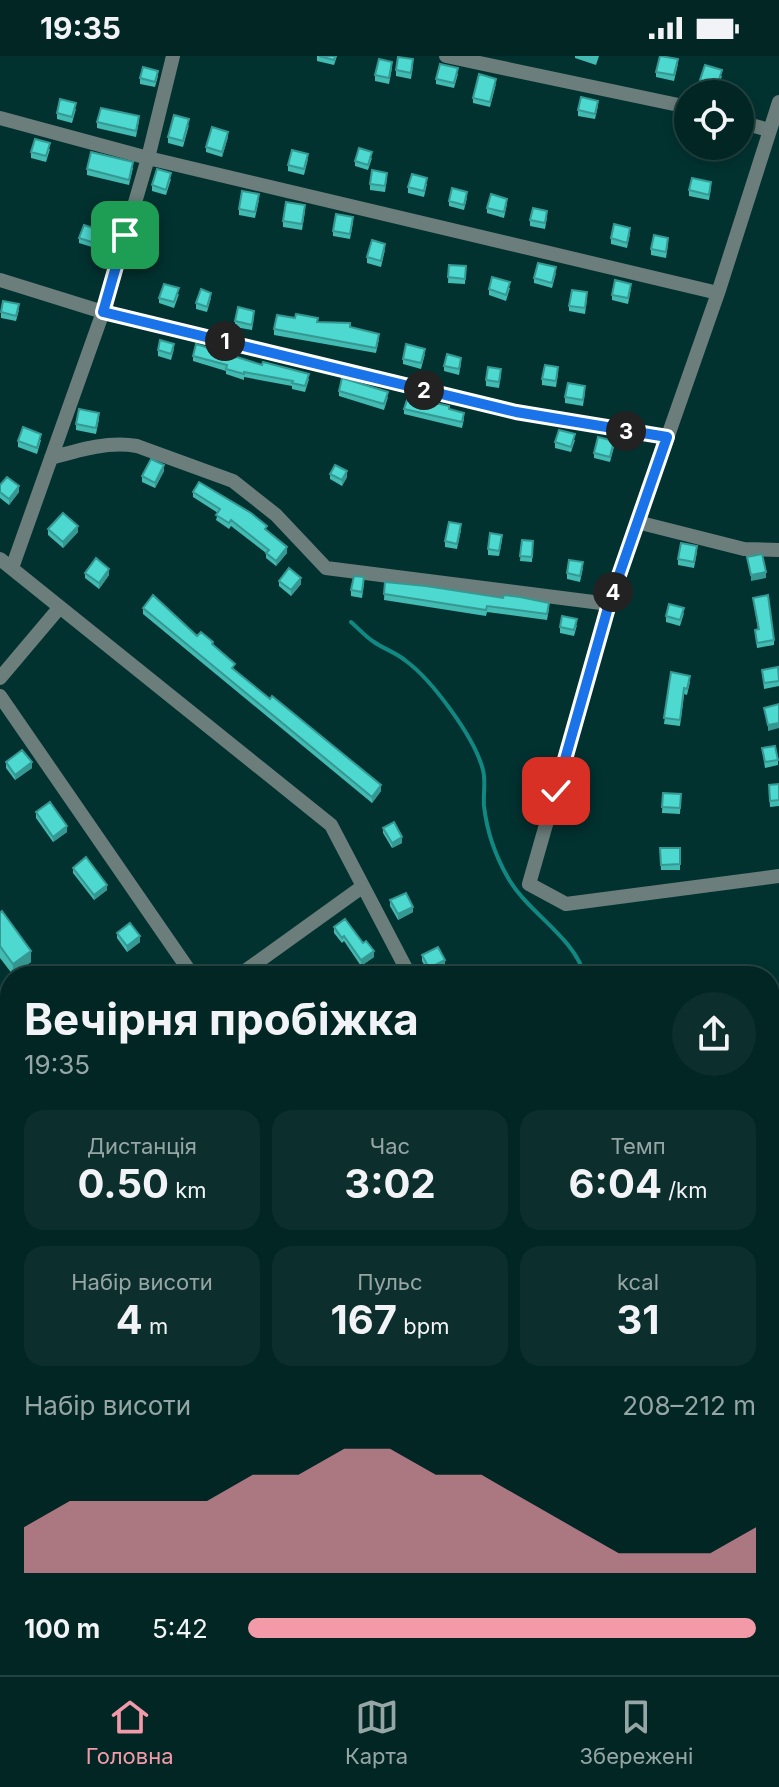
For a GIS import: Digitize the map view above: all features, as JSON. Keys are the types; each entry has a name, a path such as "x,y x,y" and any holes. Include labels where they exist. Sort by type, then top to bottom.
{"street":[{"path":"173,56 148,158 103,312 51,458 6,564 331,825 405,966"},
{"path":"446,56 674,104"},
{"path":"779,102 718,293 609,604 529,884 566,904 779,876"},
{"path":"0,118 148,158 718,293"},
{"path":"754,126 769,130"},
{"path":"0,280 103,312 516,412 667,437"},
{"path":"51,458 122,443 147,449 233,481 276,515 326,568 609,604"},
{"path":"637,522 744,549 779,550"},
{"path":"0,678 60,607"},
{"path":"0,696 186,966"},
{"path":"252,966 362,887"}],"building":[{"path":"660,56 678,59 674,75 656,72"},
{"path":"398,57 413,59 411,73 396,70"},
{"path":"379,59 392,62 389,78 375,75"},
{"path":"440,64 458,68 454,83 436,79"},
{"path":"705,65 722,70 719,80 700,80"},
{"path":"143,67 158,71 155,82 140,78"},
{"path":"479,74 496,79 490,102 473,98"},
{"path":"581,97 598,101 595,114 578,110"},
{"path":"60,99 76,103 72,117 57,113"},
{"path":"101,108 139,116 136,131 97,122"},
{"path":"174,115 189,119 183,141 168,137"},
{"path":"212,127 228,132 222,152 206,147"},
{"path":"35,139 50,143 46,156 31,152"},
{"path":"359,148 372,152 368,165 355,161"},
{"path":"292,150 308,154 304,169 288,165"},
{"path":"91,152 133,162 129,180 87,169"},
{"path":"157,169 171,173 166,190 152,185"},
{"path":"372,170 387,173 385,186 370,184"},
{"path":"412,174 427,178 424,191 408,187"},
{"path":"692,178 711,182 709,195 689,190"},
{"path":"452,188 467,192 464,205 449,201"},
{"path":"242,191 259,194 255,212 239,209"},
{"path":"491,194 507,199 504,212 487,208"},
{"path":"286,202 305,205 302,224 283,221"},
{"path":"533,208 547,211 545,223 530,220"},
{"path":"336,214 353,217 350,234 333,231"},
{"path":"614,224 630,228 627,243 611,238"},
{"path":"84,225 99,230 95,243 79,238"},
{"path":"654,235 668,238 666,252 651,249"},
{"path":"372,240 385,244 381,261 367,257"},
{"path":"538,263 556,267 552,283 534,278"},
{"path":"449,265 466,266 465,279 448,277"},
{"path":"492,277 510,282 506,295 489,289"},
{"path":"615,280 631,284 628,298 612,295"},
{"path":"164,284 179,288 174,302 159,298"},
{"path":"201,289 211,293 207,307 196,303"},
{"path":"572,290 587,292 585,308 569,306"},
{"path":"3,301 19,304 16,316 1,312"},
{"path":"238,307 254,311 252,325 235,321"},
{"path":"296,314 318,318 317,322 350,323 350,327 379,334 376,348 274,329 277,315 295,318"},
{"path":"160,340 174,344 171,354 158,350"},
{"path":"196,344 262,365 263,362 309,374 305,386 293,381 244,374 226,369 227,365 193,356"},
{"path":"406,344 425,349 421,363 403,359"},
{"path":"447,354 461,358 459,369 444,366"},
{"path":"545,365 558,367 556,381 542,379"},
{"path":"488,367 501,369 499,382 486,380"},
{"path":"342,378 388,392 384,404 339,391"},
{"path":"568,383 585,386 583,400 565,397"},
{"path":"408,397 449,406 449,409 464,413 462,422 404,409"},
{"path":"79,409 99,413 96,428 76,424"},
{"path":"23,427 41,434 37,448 18,441"},
{"path":"559,430 575,434 571,447 555,442"},
{"path":"598,437 614,441 610,457 594,453"},
{"path":"151,459 164,465 155,483 142,476"},
{"path":"335,465 347,471 342,480 330,474"},
{"path":"7,477 19,486 9,499 0,492 0,485"},
{"path":"199,482 267,526 265,529 287,547 276,561 266,553 269,550 231,520 229,523 216,515 220,509 193,492"},
{"path":"63,513 78,526 63,542 48,529"},
{"path":"449,522 461,524 457,544 445,541"},
{"path":"490,533 502,535 499,551 488,549"},
{"path":"522,540 533,541 532,557 520,556"},
{"path":"681,543 697,546 694,562 678,559"},
{"path":"762,554 766,572 751,575 747,557"},
{"path":"96,558 109,569 99,583 85,573"},
{"path":"569,560 583,562 580,576 567,573"},
{"path":"289,568 301,578 291,590 279,581"},
{"path":"354,576 364,577 362,592 351,590"},
{"path":"385,582 549,603 547,614 487,606 486,610 384,594"},
{"path":"153,595 197,636 201,632 213,642 235,664 232,668 270,699 272,696 381,785 372,797 143,608"},
{"path":"768,595 774,640 757,643 755,630 759,629 753,598"},
{"path":"669,604 684,608 680,620 666,616"},
{"path":"562,616 577,619 574,630 560,627"},
{"path":"778,667 779,681 764,683 762,670"},
{"path":"671,672 690,676 687,689 684,688 680,720 664,718"},
{"path":"779,704 779,723 768,725 764,708"},
{"path":"775,746 778,760 765,762 762,748"},
{"path":"22,750 32,762 15,775 6,762"},
{"path":"779,784 779,800 770,801 769,785"},
{"path":"663,793 681,794 680,808 662,807"},
{"path":"50,802 67,826 53,837 36,812"},
{"path":"394,822 402,837 392,843 383,828"},
{"path":"660,848 680,848 680,864 661,865"},
{"path":"86,857 107,885 94,895 73,868"},
{"path":"406,893 413,907 398,914 390,900"},
{"path":"2,911 31,951 13,964 0,946"},
{"path":"345,919 363,943 366,941 374,951 361,960 334,927"},
{"path":"130,923 140,936 127,946 117,933"},
{"path":"438,947 445,960 428,966 422,955"}],"waterway":[{"path":"351,622 371,640 416,670 440,695 462,726 483,770 487,825 502,867 526,901 571,948 581,966"}],"route":[{"path":"125,235 103,312 516,412 667,437 609,604 556,791"}]}
